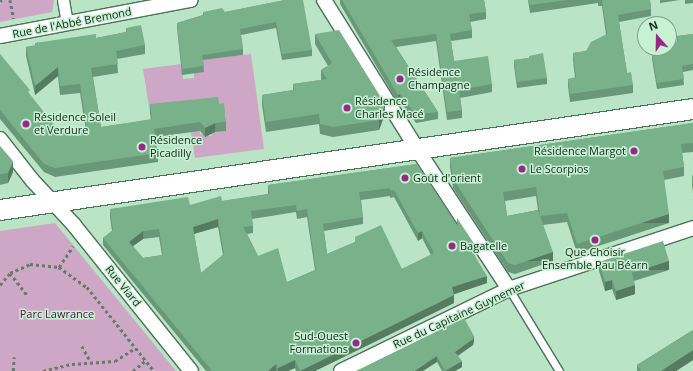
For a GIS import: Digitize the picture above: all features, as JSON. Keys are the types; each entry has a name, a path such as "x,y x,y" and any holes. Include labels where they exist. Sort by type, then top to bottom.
{"main road":[{"path":"0,210 693,109"}],"street":[{"path":"63,0 67,23"},
{"name":"Rue de l'Abbé Bremond","path":"0,36 191,0"},
{"path":"324,0 417,149 509,289"},
{"name":"Rue Viard","path":"0,139 52,203 81,233 190,371"},
{"name":"Rue du Capitaine Guynemer","path":"341,371 509,289 693,228"}],"lane":[{"path":"509,289 560,371"}],"path":[{"path":"10,0 14,19"},
{"path":"59,267 81,233"},
{"path":"0,285 10,273 30,264 59,267 87,287 154,371"},
{"path":"10,273 28,296"},
{"path":"82,346 91,362"},
{"path":"44,371 72,364 115,361 136,348"},
{"path":"13,371 14,357"},
{"path":"133,371 146,360"}],"green space":[{"path":"0,0 54,0 52,12 0,22"},
{"path":"251,54 264,149 195,158 187,107 150,113 143,69 181,64 183,79 194,78 194,73 202,60","holes":["225,112 226,118 211,136 200,134 199,124"]},
{"name":"Parc Lawrance","path":"55,223 176,371 0,371 0,231"}],"building":[{"path":"285,0 303,0 312,50 282,54 276,22 240,29 243,49 202,55 204,66 182,69 177,23 204,15 203,12 222,8 225,12"},
{"path":"342,0 484,0 486,12 469,14 472,30 450,34 454,61 488,56 492,84 459,90 462,110 447,112 436,34 391,40 438,112 416,115 400,94 398,95"},
{"path":"529,0 567,0 530,5"},
{"path":"602,0 650,0 651,9 618,15 627,73 631,72 633,85 570,94 568,79 576,77 573,53 586,51 591,42 607,34"},
{"path":"141,25 145,45 116,51 118,64 91,68 101,127 152,119 150,104 218,97 219,104 224,103 226,122 215,123 205,128 200,122 154,129 158,153 55,168 44,164 0,110 0,54 30,90 28,92 61,134 87,130 80,84 60,86 58,67 35,86 26,47 36,45 35,43 96,34 96,38 127,32 126,28"},
{"path":"339,30 385,104 379,120 333,127 320,124 319,114 266,122 262,95 294,90 293,84 327,79 321,70 332,63 315,34"},
{"path":"693,34 693,64 682,66 684,79 657,83 652,56 677,56 677,36"},
{"path":"543,53 547,78 517,82 514,60 529,58 529,56"},
{"path":"693,123 693,143 681,144 684,167 663,171 669,214 577,244 567,213 540,216 553,252 515,265 508,263 453,179 450,158","holes":["536,187 540,215 538,210 507,216 503,192"]},
{"path":"0,146 13,161 8,173 0,174"},
{"path":"417,164 458,227 457,218 475,245 470,248 487,276 452,287 454,295 300,371 295,360 278,368 276,364 268,371 212,371 103,238 113,230 110,209 188,197 190,205 221,196 222,201 270,194 268,185","holes":["390,188 390,190 394,190 418,233 422,231 434,253 402,269 381,225 355,237 355,242 327,254 323,224 363,217 359,192","296,205 297,211 307,209 316,270 287,282 278,248 258,256 243,227 253,226 251,211","218,219 224,254 201,273 193,227","159,229 163,255 143,258 129,242 143,231"]},
{"path":"663,241 669,261 632,273 635,285 616,291 612,280 605,282 599,262"},
{"path":"464,318 474,336 473,339 455,352 462,361 445,371 437,356 414,371 356,371"},
{"path":"693,330 693,350 661,371 641,371 637,365"}],"place":[{"name":"Résidence Champagne","path":"400,79"},
{"name":"Résidence Charles Macé","path":"347,108"},
{"name":"Résidence Soleil et Verdure","path":"26,124"},
{"name":"Résidence Picadilly","path":"142,147"},
{"name":"Résidence Margot","path":"634,151"},
{"name":"Le Scorpios","path":"522,169"},
{"name":"Goût d'orient","path":"405,178"},
{"name":"Que Choisir Ensemble Pau Béarn","path":"595,240"},
{"name":"Bagatelle","path":"452,246"},
{"name":"Sud-Ouest Formations","path":"356,343"}]}
